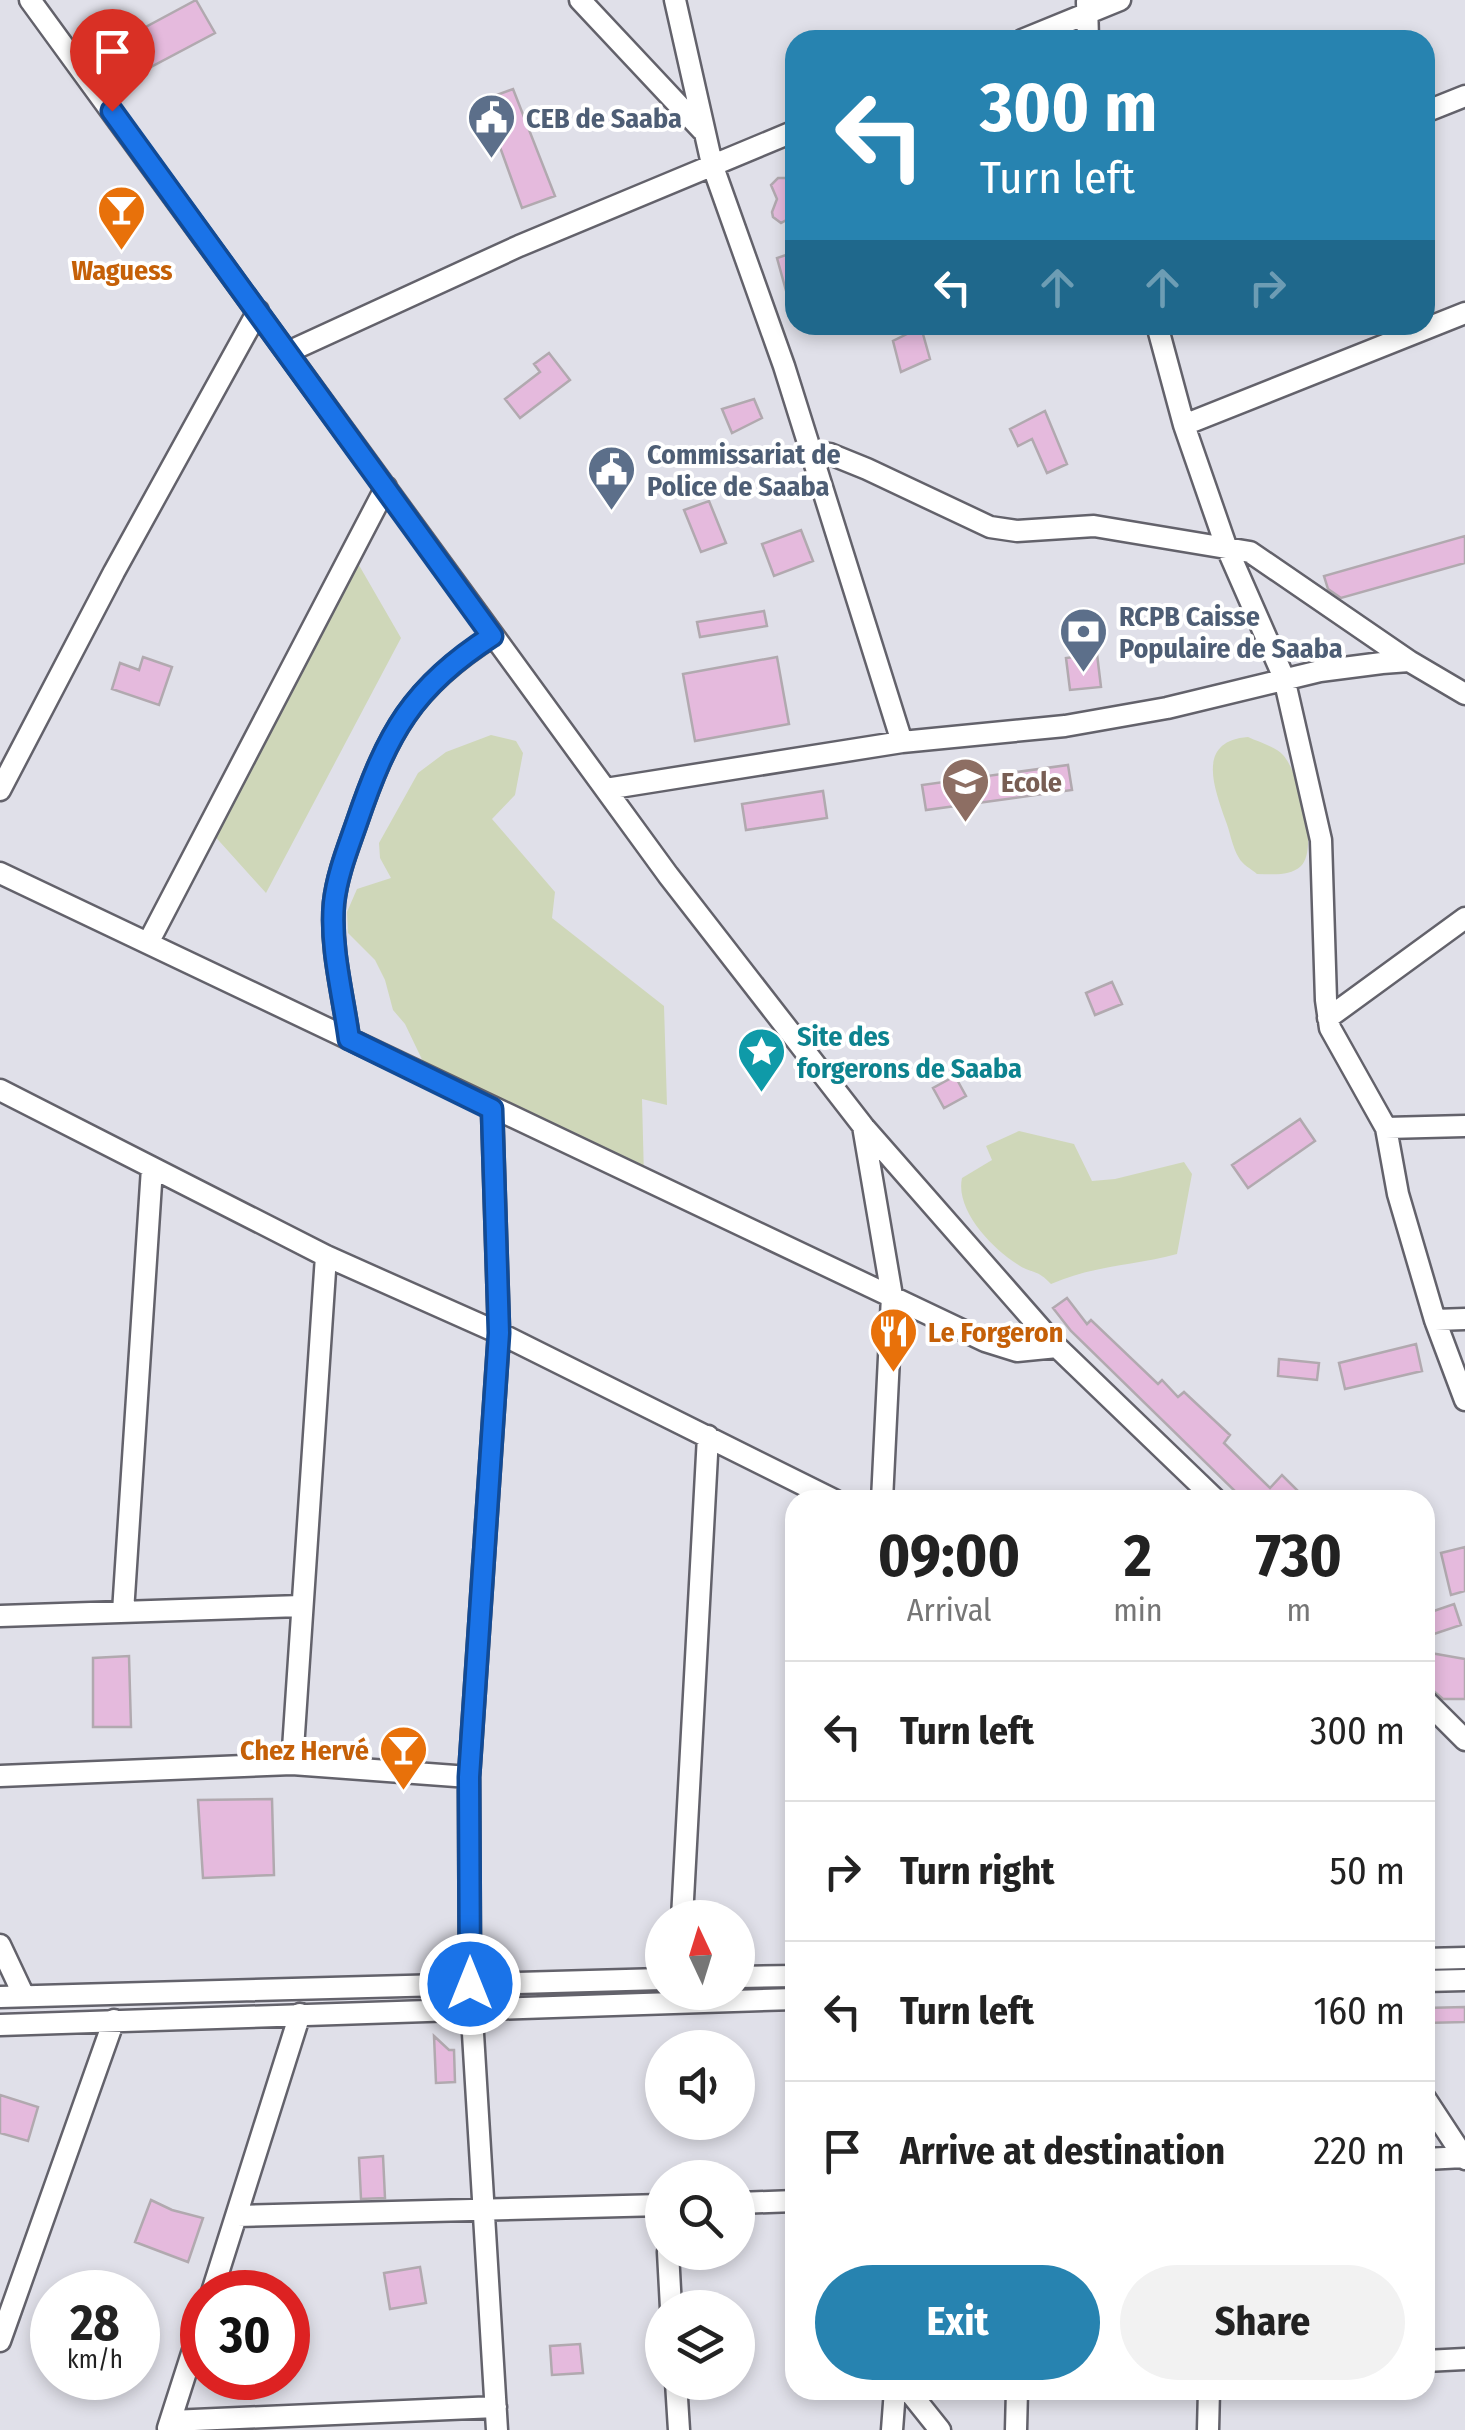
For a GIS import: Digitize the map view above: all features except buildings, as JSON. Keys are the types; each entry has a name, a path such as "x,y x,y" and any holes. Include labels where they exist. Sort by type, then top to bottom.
{"street":[{"path":"30,0 668,875 863,1126 1057,1347 1206,1490"},
{"path":"580,0 703,131"},
{"path":"676,0 712,164 784,366 902,742"},
{"path":"1042,30 1088,7 1120,0"},
{"path":"1435,108 1465,96"},
{"path":"288,352 519,246 785,135"},
{"path":"0,790 258,310"},
{"path":"1435,325 1465,313"},
{"path":"1159,335 1184,426 1226,546 1284,678 1321,840 1328,1018 1334,1037 1386,1128 1398,1194 1435,1320 1465,1400"},
{"path":"1184,426 1410,335"},
{"path":"810,451 830,454 867,469 990,527 1017,531 1094,526 1226,546 1261,558 1409,661 1465,694"},
{"path":"148,943 386,487"},
{"path":"349,1039 335,942 334,903 340,872 376,768 402,716 435,678 492,636"},
{"path":"606,789 902,742 1082,723 1168,708 1284,678 1409,661"},
{"path":"0,873 985,1341 1017,1351 1057,1347"},
{"path":"1328,1018 1455,932 1465,918"},
{"path":"0,1090 326,1256 499,1333 814,1490"},
{"path":"492,1109 499,1333 469,1777 470,1984 497,2430"},
{"path":"863,1126 892,1296 882,1490"},
{"path":"1386,1128 1465,1126"},
{"path":"123,1612 152,1168"},
{"path":"292,1764 326,1256"},
{"path":"1435,1320 1465,1319"},
{"path":"683,1900 708,1436"},
{"path":"0,1616 300,1606"},
{"path":"1435,1709 1465,1740"},
{"path":"1441,1715 1465,1714"},
{"path":"0,1776 292,1764 469,1777"},
{"path":"0,1945 24,1996"},
{"path":"1435,1959 1465,1958"},
{"path":"755,1977 785,1976"},
{"path":"0,1997 645,1979"},
{"path":"1435,1981 1465,1980"},
{"path":"0,2025 785,1999"},
{"path":"219,2270 300,2014"},
{"path":"0,2341 114,2020"},
{"path":"1435,2113 1464,2158"},
{"path":"1435,2159 1464,2158"},
{"path":"755,2202 785,2201"},
{"path":"237,2216 645,2204"},
{"path":"1435,2360 1465,2359"},
{"path":"180,2391 169,2425 496,2407"},
{"path":"677,2400 679,2430"},
{"path":"892,2430 894,2400"},
{"path":"916,2400 940,2430"},
{"path":"1016,2430 1017,2400"},
{"path":"1208,2430 1209,2400"}],"green space":[{"path":"356,560 401,638 266,893 211,832"},
{"path":"491,735 516,741 523,753 515,795 492,819 555,892 552,918 664,1006 667,1105 642,1099 644,1177 429,1074 405,1024 393,1010 375,960 348,933 347,912 357,889 391,878 380,858 379,843 418,773 446,752"},
{"path":"1248,737 1283,755 1295,777 1305,811 1308,844 1301,866 1291,872 1257,874 1244,864 1221,806 1214,780 1215,756 1232,740"},
{"path":"1019,1131 1074,1144 1092,1181 1184,1162 1192,1174 1177,1254 1083,1273 1051,1284 1007,1257 970,1215 961,1190 962,1178 992,1160 986,1146"}],"place":[{"name":"CEB de Saaba","path":"491,160"},
{"name":"Waguess","path":"122,252"},
{"name":"Commissariat de Police de Saaba","path":"612,512"},
{"name":"RCPB Caisse Populaire de Saaba","path":"1084,674"},
{"name":"Ecole","path":"966,824"},
{"name":"Site des forgerons de Saaba","path":"762,1094"},
{"name":"Le Forgeron","path":"893,1374"},
{"name":"Chez Hervé","path":"404,1792"}],"route":[{"path":"112,111 492,636 435,678 402,716 376,768 340,872 334,903 335,942 349,1039 492,1109 499,1333 469,1777 470,1984"}]}
